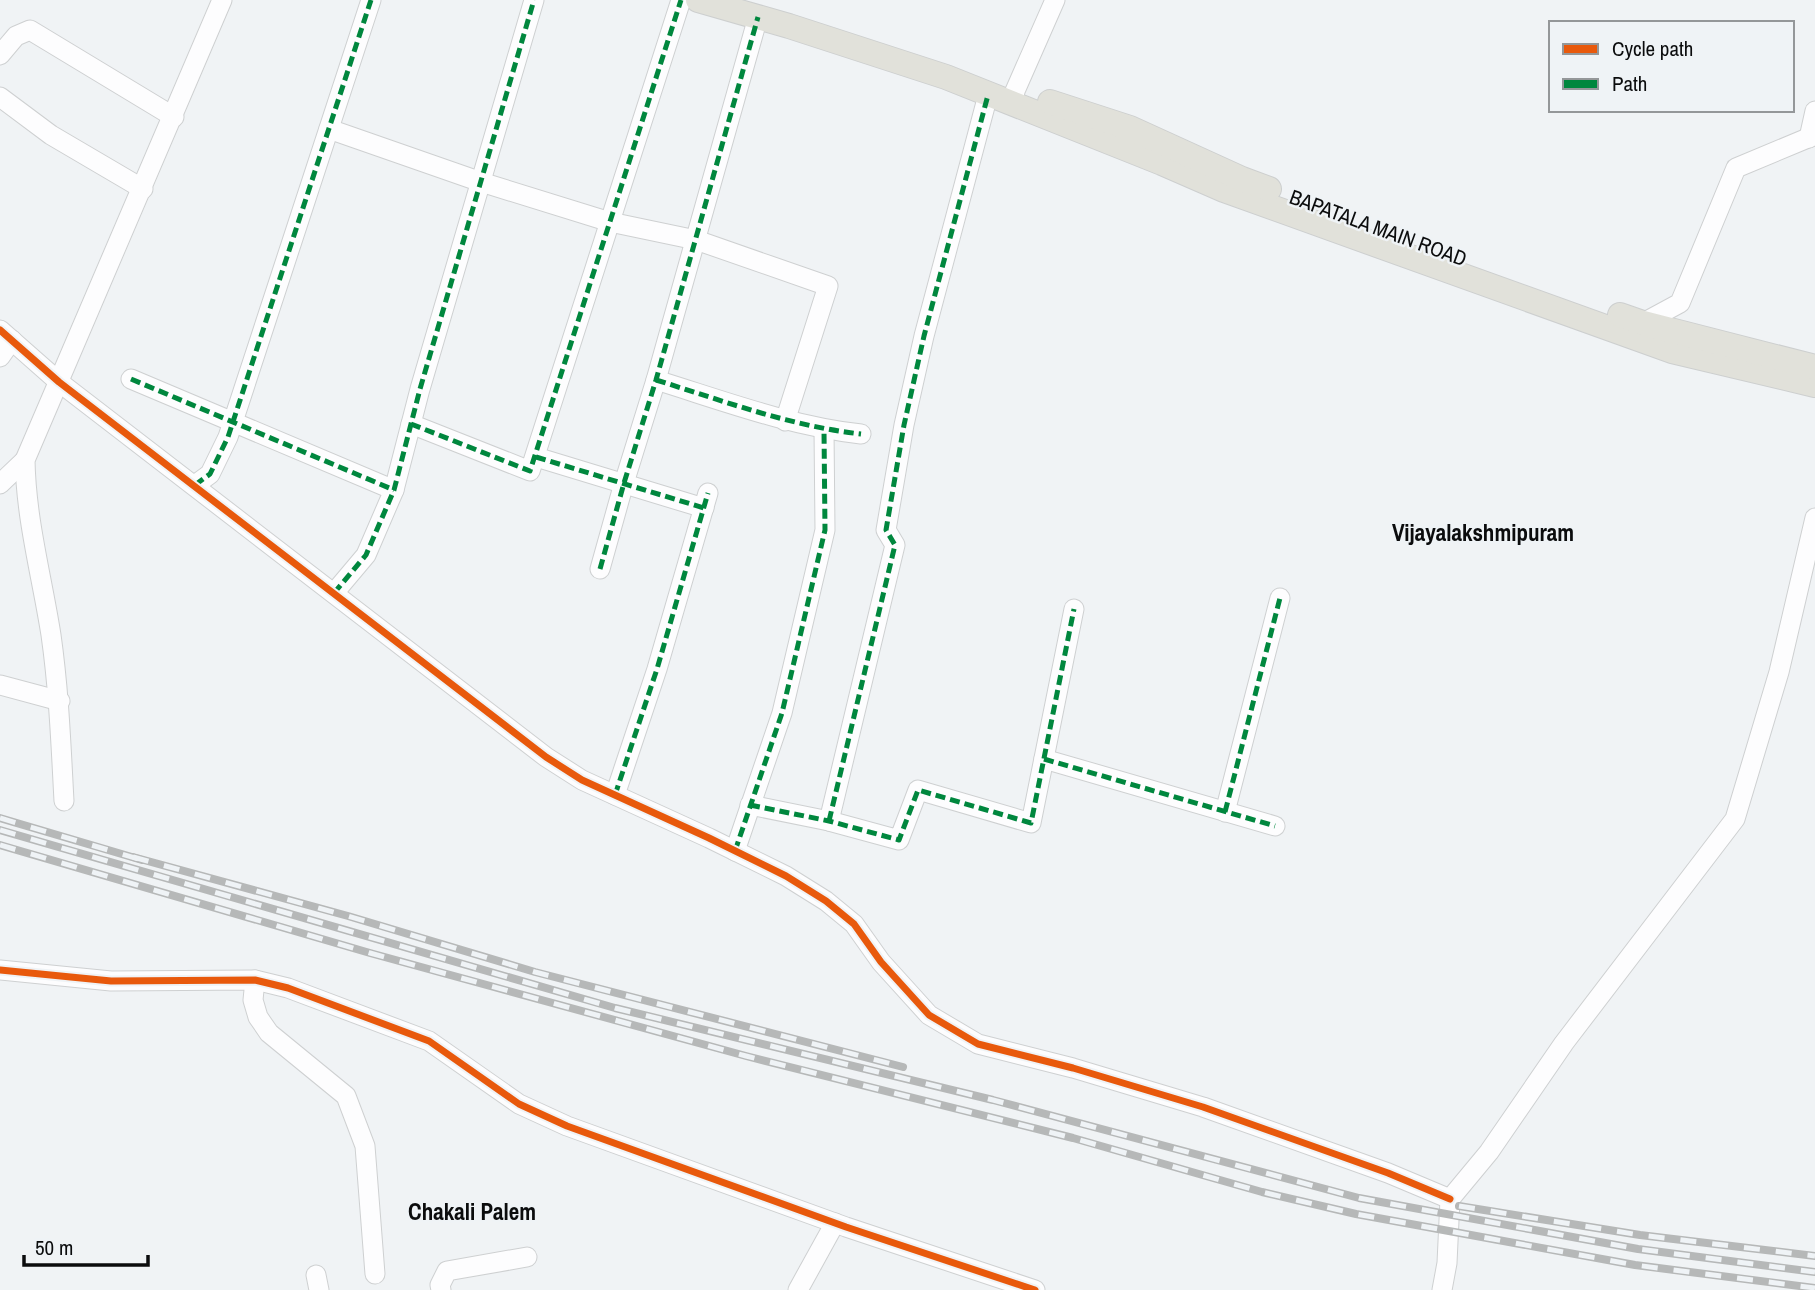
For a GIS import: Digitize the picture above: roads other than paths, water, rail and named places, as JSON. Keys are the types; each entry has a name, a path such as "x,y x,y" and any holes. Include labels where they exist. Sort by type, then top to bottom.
{"main road":[{"name":"BAPATALA MAIN ROAD","path":"698,0 946,77 988,95 1014,98 1130,128 1242,179 1643,323 1815,368"},
{"name":"BAPATALA MAIN ROAD","path":"946,77 974,78 1224,190 1672,351 1815,385"}],"street":[{"path":"0,484 25,460 222,0"},
{"path":"195,485 210,474 233,422 371,0"},
{"path":"334,593 366,555 394,490 534,0"},
{"path":"411,424 530,471 681,0"},
{"path":"1014,98 1055,0"},
{"path":"600,569 758,17"},
{"path":"0,55 16,36 30,30 174,117"},
{"path":"829,821 895,545 886,530 904,425 921,349 988,95"},
{"path":"0,97 51,135 142,189"},
{"path":"1643,323 1680,303 1736,168 1812,137 1815,111"},
{"path":"329,129 481,182 610,222 696,240 828,286 785,421"},
{"path":"0,357 6,335 59,382 546,757 582,780 735,851 826,901 854,923 881,962 929,1015 978,1044 1073,1068 1203,1107 1388,1173 1450,1199"},
{"path":"131,379 394,490"},
{"path":"656,380 785,421 824,430 860,434"},
{"path":"735,851 782,713 825,530 824,430"},
{"path":"536,457 624,483 706,501 657,669 615,795"},
{"path":"25,460 25,490 60,701 64,802"},
{"path":"1442,1290 1447,1263 1450,1199 1489,1152 1564,1043 1735,819 1779,673 1815,518"},
{"path":"1225,812 1280,598"},
{"path":"750,805 899,839 918,790 1031,823 1074,608"},
{"path":"0,685 60,701"},
{"path":"1044,759 1275,826"},
{"path":"0,970 111,981 256,980 288,988 429,1041 519,1104 567,1126 835,1223 1035,1290"},
{"path":"256,980 253,1000 258,1017 269,1033 346,1096 365,1146 375,1274"},
{"path":"797,1290 835,1223"},
{"path":"441,1290 440,1285 447,1271 527,1257"}],"railway":[{"path":"0,818 142,860"},
{"path":"0,830 615,1008 993,1100 1359,1198 1638,1249 1815,1272"},
{"path":"0,845 370,953 746,1056 1073,1138 1262,1192 1356,1214 1635,1265 1815,1288"},
{"path":"133,857 348,916 535,972 903,1067"},
{"path":"1459,1206 1640,1235 1815,1256"}],"district":[{"name":"Vijayalakshmipuram","path":"1483,533"},
{"name":"Chakali Palem","path":"472,1212"}]}
